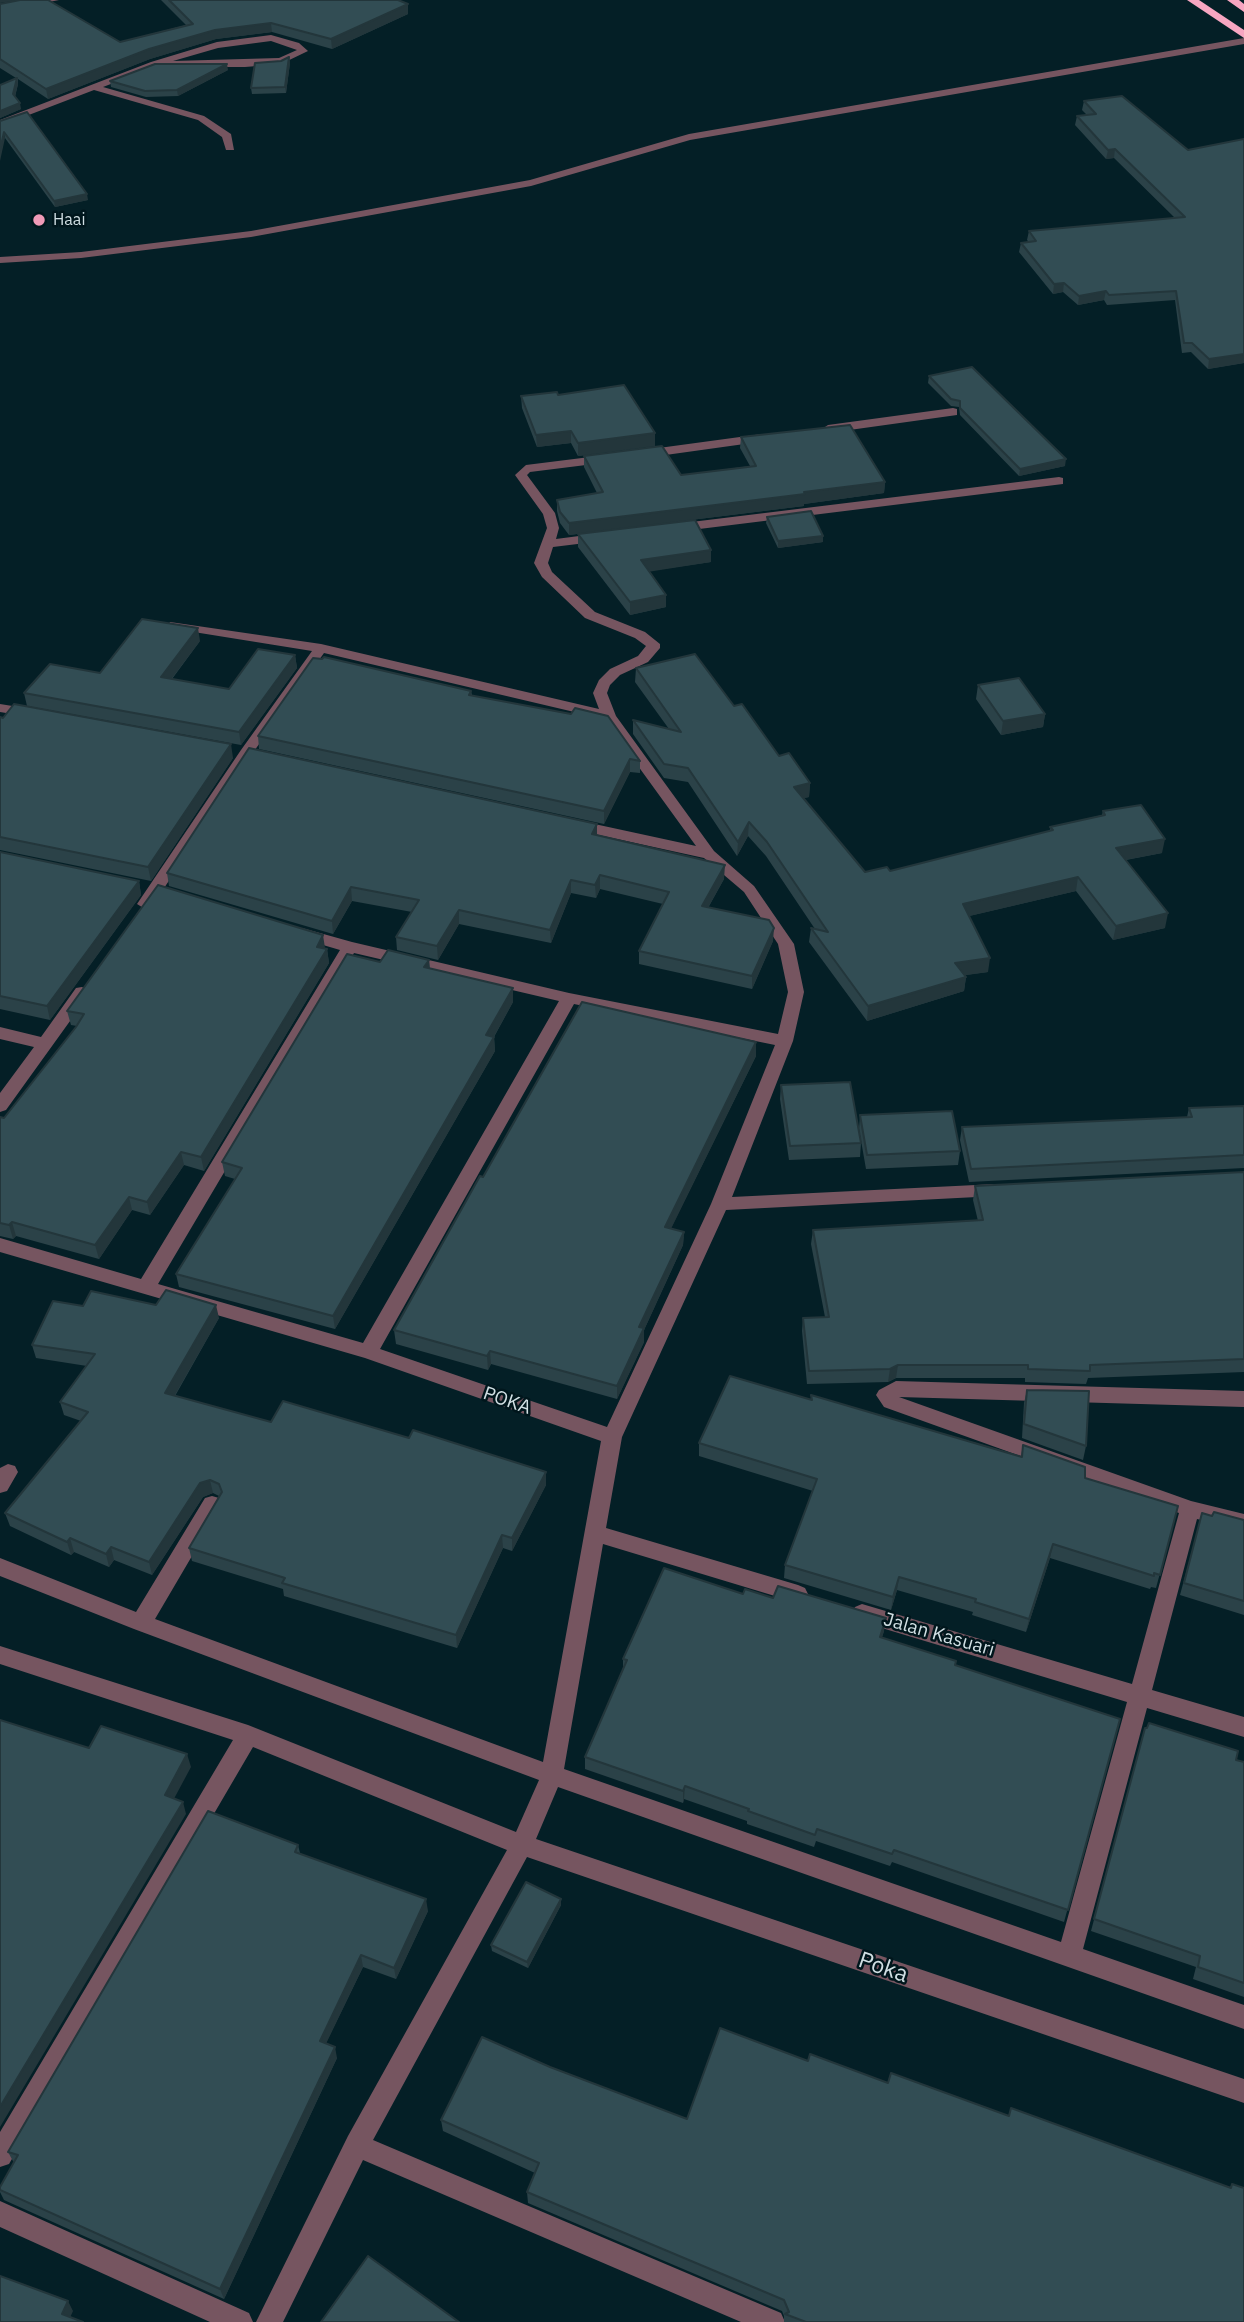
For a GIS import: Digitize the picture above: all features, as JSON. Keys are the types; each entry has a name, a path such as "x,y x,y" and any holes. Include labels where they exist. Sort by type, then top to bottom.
{"highway":[{"path":"1192,0 1244,35"},
{"path":"1231,0 1244,9"}],"street":[{"path":"0,9 55,0"},
{"path":"0,123 154,64 218,45 262,38 282,41 303,51 281,61 245,64 154,64"},
{"path":"0,260 81,255 251,234 531,183 689,137 1244,41"},
{"path":"93,87 201,118 228,136 230,148"},
{"path":"816,431 953,412"},
{"path":"269,2322 357,2144 522,1845 552,1774 612,1437 720,1204 785,1041 796,992 786,944 749,888 709,854 609,716 600,693 604,683 615,672 643,659 653,648 653,644 640,635 590,615 547,574 541,563 552,528 549,513 521,475 526,470 774,436"},
{"path":"657,530 1059,481"},
{"path":"546,544 616,535"},
{"path":"165,624 320,648 609,716"},
{"path":"140,912 320,648"},
{"path":"0,708 41,715"},
{"path":"559,821 709,854"},
{"path":"285,928 350,947 569,998 785,1041"},
{"path":"145,1289 350,947"},
{"path":"0,1106 93,978"},
{"path":"368,1352 569,998"},
{"path":"0,1033 45,1044"},
{"path":"720,1204 1009,1189"},
{"name":"POKA","path":"0,1245 368,1352 612,1437"},
{"path":"1244,1399 896,1389 886,1395 891,1402 1190,1509 1244,1522"},
{"path":"141,1623 212,1504"},
{"path":"1069,1956 1142,1695 1190,1509"},
{"path":"594,1533 821,1601"},
{"path":"0,1567 141,1623 552,1774 1244,2017"},
{"name":"Jalan Kasuari","path":"848,1608 1244,1727"},
{"name":"Poka","path":"0,1655 248,1735 522,1845 1244,2091"},
{"path":"0,2155 248,1735"},
{"path":"357,2144 772,2322"},
{"path":"0,2214 240,2322"}],"building":[{"path":"20,0 48,0 120,42 193,24 169,0 398,0 408,4 331,39 271,23 215,30 149,49 46,89 0,59 0,4"},
{"path":"289,57 285,87 251,88 255,63 281,61"},
{"path":"155,64 227,64 177,90 145,91 110,81"},
{"path":"17,78 13,94 20,103 0,111 0,85"},
{"path":"1122,96 1188,150 1244,139 1244,354 1209,359 1192,343 1184,343 1176,291 1109,295 1106,291 1079,296 1064,283 1054,284 1021,243 1036,241 1029,231 1185,217 1115,149 1108,150 1077,116 1096,114 1084,101"},
{"path":"27,112 87,194 54,201 4,132 0,150 0,121"},
{"path":"972,367 1066,459 1020,469 960,408 960,401 951,399 929,376"},
{"path":"624,385 655,433 578,443 571,431 536,435 521,396 557,392 558,395"},
{"path":"850,425 885,482 569,523 560,512 557,500 603,492 584,456 662,446 681,475 756,466 741,437"},
{"path":"811,511 823,536 778,541 767,517"},
{"path":"695,520 711,550 641,560 666,595 630,602 578,534"},
{"path":"142,619 198,628 161,677 229,689 258,649 295,655 239,732 24,693 50,664 100,673"},
{"path":"695,654 734,706 742,704 779,756 789,753 810,783 794,787 865,872 887,867 890,871 1053,830 1050,827 1105,815 1103,811 1141,805 1165,839 1116,848 1168,913 1116,926 1078,877 963,904 990,958 955,963 966,977 868,1006 811,928 828,932 767,842 749,822 738,842 688,768 664,764 633,720 681,732 636,668"},
{"path":"324,657 471,691 469,695 571,714 575,708 608,716 640,761 630,759 604,811 258,736 313,658"},
{"path":"1019,678 1045,714 1003,721 978,685"},
{"path":"14,704 231,744 148,867 0,837 0,717 3,718"},
{"path":"249,748 597,824 592,834 725,865 702,906 769,920 774,928 752,976 639,951 669,892 600,875 595,885 571,880 550,930 459,910 437,946 396,937 419,900 351,887 332,921 167,873"},
{"path":"0,852 139,881 47,1006 0,996"},
{"path":"158,885 323,935 317,947 327,949 201,1157 181,1152 147,1202 129,1197 95,1245 12,1222 9,1225 0,1223 0,1117 4,1118 76,1027 84,1014 67,1011"},
{"path":"388,950 429,960 424,967 513,988 486,1035 494,1037 333,1316 176,1274 242,1168 222,1162 347,954 380,962"},
{"path":"582,1002 756,1042 665,1227 684,1232 639,1327 644,1328 617,1386 490,1351 487,1356 394,1330"},
{"path":"850,1082 861,1143 790,1146 781,1085"},
{"path":"1244,1106 1244,1155 971,1169 962,1127 1192,1117 1189,1108"},
{"path":"952,1111 960,1151 867,1155 860,1115"},
{"path":"1244,1172 1244,1359 1090,1365 1090,1371 1028,1369 1028,1365 898,1365 890,1369 809,1371 803,1318 829,1317 813,1230 983,1220 975,1186"},
{"path":"166,1290 216,1305 165,1393 271,1422 283,1401 409,1438 413,1430 546,1472 512,1538 502,1535 456,1635 282,1583 285,1578 189,1548 222,1492 219,1484 210,1480 200,1483 149,1562 111,1547 106,1554 70,1538 67,1542 5,1513 88,1412 60,1402 95,1354 32,1345 53,1301 83,1306 91,1291 156,1305"},
{"path":"730,1376 812,1400 811,1395 1022,1457 1023,1445 1085,1467 1085,1478 1178,1506 1160,1575 1154,1573 1154,1576 1053,1544 1029,1619 975,1602 976,1599 899,1577 893,1597 785,1565 817,1479 699,1443"},
{"path":"1027,1390 1089,1391 1086,1446 1024,1424"},
{"path":"1214,1512 1244,1520 1244,1601 1184,1583 1202,1513 1212,1516"},
{"path":"664,1568 743,1594 745,1589 773,1598 778,1586 886,1618 880,1637 956,1661 955,1665 1120,1719 1068,1910 894,1850 892,1854 817,1829 815,1835 685,1786 683,1791 585,1757 627,1660 623,1659"},
{"path":"0,1720 89,1748 101,1726 187,1754 165,1795 183,1802 0,2107"},
{"path":"1149,1723 1238,1751 1236,1760 1244,1762 1244,1983 1198,1967 1200,1956 1094,1919 1145,1728"},
{"path":"208,1811 298,1845 295,1852 426,1899 394,1968 361,1955 320,2041 335,2047 220,2289 0,2190 18,2155 8,2152"},
{"path":"526,1882 561,1899 527,1962 491,1945"},
{"path":"720,2028 808,2061 810,2054 888,2083 891,2073 1009,2116 1011,2108 1231,2188 1232,2184 1244,2188 1244,2322 806,2322 785,2314 789,2312 784,2300 527,2192 539,2163 441,2120 482,2037 550,2067 687,2119"},
{"path":"368,2256 459,2322 321,2322"},
{"path":"0,2276 68,2301 62,2314 83,2322 0,2322"}],"place":[{"name":"Haai","path":"39,220"}]}
